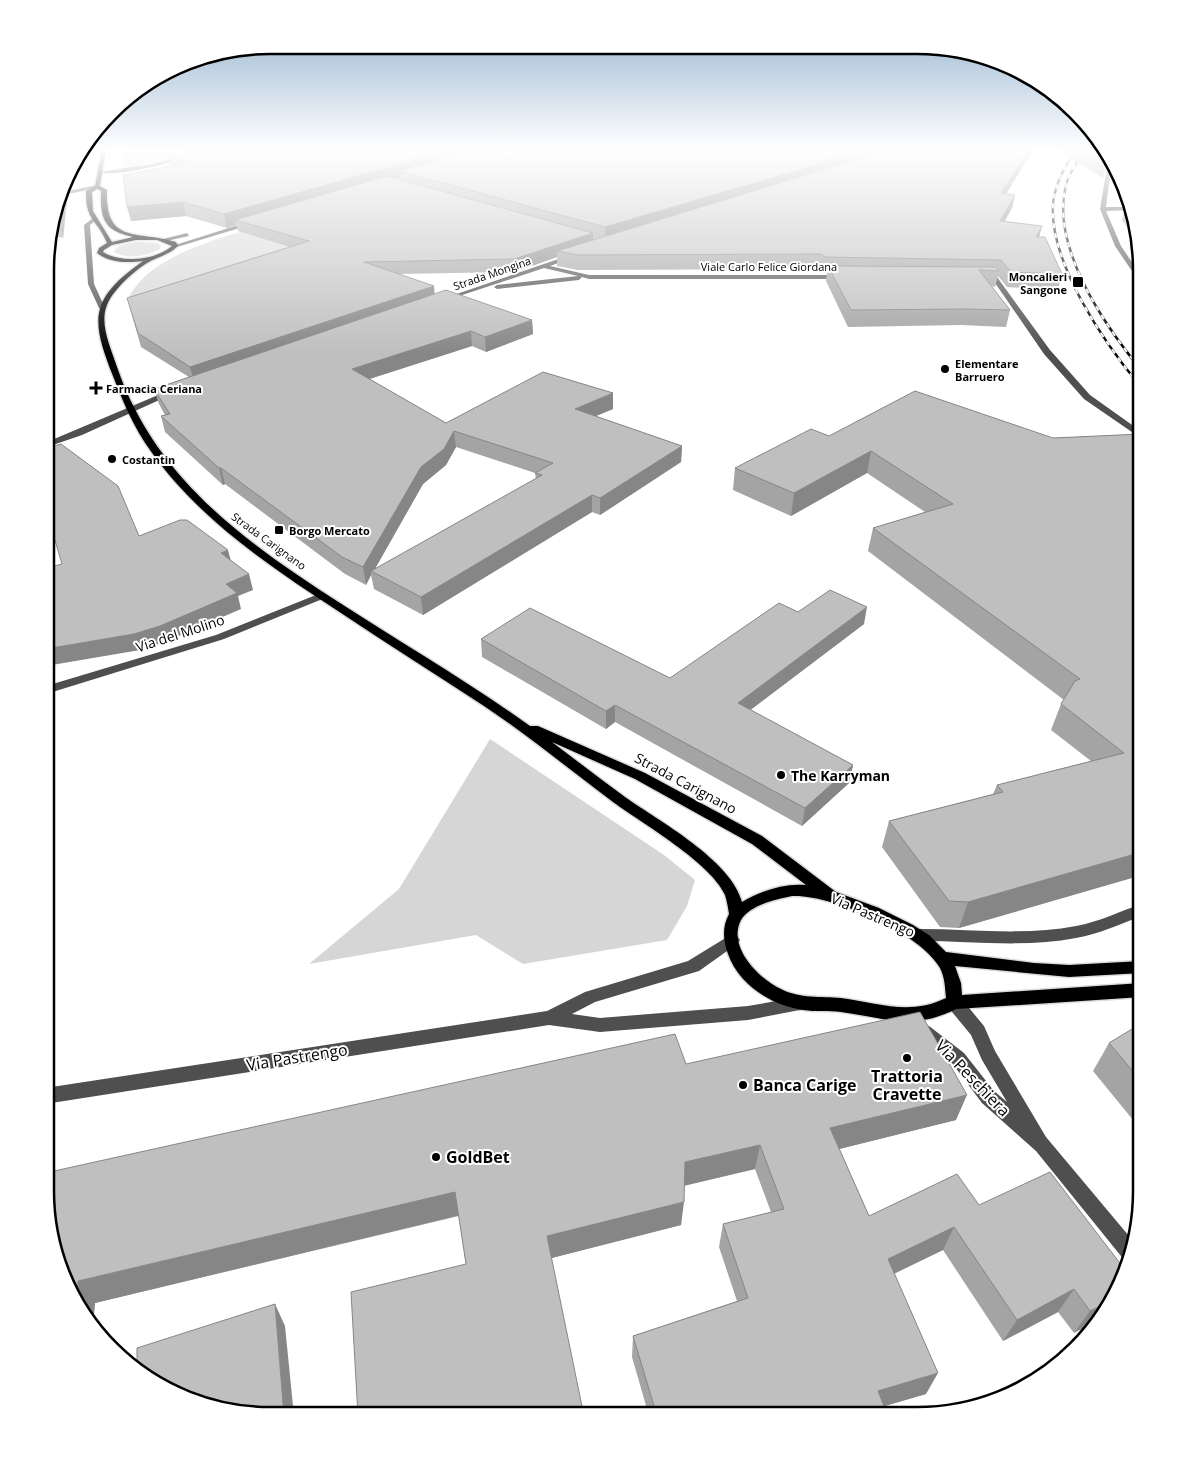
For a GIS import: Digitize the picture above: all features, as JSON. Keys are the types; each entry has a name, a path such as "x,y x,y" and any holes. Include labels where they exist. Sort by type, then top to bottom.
{"main road":[{"name":"Strada Carignano","path":"92,217 108,237 110,244"},
{"path":"106,217 111,226 125,234 166,239 174,243 175,246 168,252 153,257 129,260 103,256 100,253 101,250 110,244 124,240 147,238"},
{"path":"102,308 121,280 153,257"},
{"path":"113,259 120,271 121,280"},
{"name":"Strada Carignano","path":"102,308 101,315 118,381 131,409 153,450 173,476 198,503 237,537 321,596 513,719 686,847 717,875 731,892 737,914"},
{"name":"Strada Carignano","path":"513,719 640,776 757,840 832,896"},
{"name":"Via Pastrengo","path":"954,1002 956,990 952,976 942,958 920,935 874,912 832,896 799,890 784,892 752,904 737,914 732,925 732,940 736,960 745,971 772,992 799,1004 839,1005 900,1015 932,1013 954,1002 1133,991"},
{"path":"942,958 1034,969 1069,970 1133,967"}],"street":[{"path":"1106,217 1118,246 1133,268"},
{"name":"Strada Carignano","path":"94,220 88,225 91,284 102,308"},
{"path":"175,246 261,220"},
{"path":"166,239 234,228"},
{"name":"Strada Mongina","path":"436,303 580,254"},
{"name":"Viale Carlo Felice Giordana","path":"543,266 589,277 848,277"},
{"path":"473,290 589,277"},
{"path":"976,278 995,278 1047,352 1087,397 1133,429"},
{"path":"54,442 71,437 131,409 181,390"},
{"name":"Via del Molino","path":"54,688 220,637 321,596"},
{"path":"920,935 961,934 996,938 1039,937 1078,932 1133,913"},
{"name":"Via Pastrengo","path":"549,1018 591,997 693,966 732,940"},
{"name":"Via Peschiera","path":"954,1002 978,1031 988,1056 1042,1145"},
{"name":"Via Pastrengo","path":"54,1095 549,1018 600,1025 748,1013 799,1004"},
{"name":"Via Peschiera","path":"900,1015 958,1058 988,1097 1042,1145 1126,1247"}],"shaded area":[{"path":"295,217 310,217 359,233 134,308 129,297 142,280 160,265 182,253 232,234"},
{"path":"140,242 157,243 161,246 160,249 137,256 125,256 114,252 122,245"},
{"path":"490,739 664,855 695,880 687,906 667,940 523,964 476,935 309,964 399,889"}],"building":[{"path":"245,217 536,217 593,233 514,259 364,262 434,286 190,367 138,333 127,298 309,241 235,220"},
{"path":"569,217 638,217 605,227"},
{"path":"668,217 1002,217 1000,221 1042,226 1036,237 1045,237 1062,274 1011,272 1001,260 824,257 822,254 578,255 557,251"},
{"path":"828,266 996,267 999,271 979,270 1010,310 851,310"},
{"path":"446,290 532,320 485,337 471,331 352,369 446,423 543,372 613,393 575,409 682,446 600,498 592,495 421,597 371,571 542,475 535,473 553,463 454,431 444,449 421,467 363,567 342,557 219,468 161,416 170,414 154,389"},
{"path":"915,391 1053,438 1133,434 1133,855 968,902 949,901 889,821 1003,792 997,785 1124,753 1061,704 1075,681 1080,679 873,528 953,504 871,451 794,493 735,468 811,429 829,436"},
{"path":"61,444 118,486 139,536 180,520 187,520 228,550 221,553 249,574 226,584 237,593 160,626 134,634 54,648 54,566 62,564 54,537 54,446"},
{"path":"830,590 867,607 738,703 853,765 805,808 615,705 606,711 481,639 530,608 670,678 779,603 798,612"},
{"path":"920,1012 967,1095 830,1128 869,1216 957,1174 979,1205 1050,1172 1121,1264 1111,1287 1100,1306 1090,1311 1074,1289 1017,1320 954,1227 888,1259 938,1373 878,1391 884,1407 654,1407 633,1336 748,1298 723,1224 784,1209 760,1145 685,1162 684,1202 547,1236 582,1407 357,1407 351,1292 466,1264 455,1192 78,1281 77,1289 65,1261 54,1205 54,1171 675,1034 686,1064"},
{"path":"1133,1028 1133,1071 1109,1043"},
{"path":"275,1304 283,1407 256,1407 228,1403 187,1391 137,1362 137,1348"}],"railway":[{"path":"1054,217 1060,251 1082,302 1096,326 1133,377"},
{"path":"1064,217 1066,234 1073,259 1084,284 1097,309 1133,360"}],"place":[{"name":"Moncalieri Sangone","path":"1078,282"},
{"name":"Elementare Barruero","path":"945,369"},
{"name":"Farmacia Ceriana","path":"96,388"},
{"name":"Costantin","path":"112,459"},
{"name":"Borgo Mercato","path":"279,530"},
{"name":"The Karryman","path":"781,775"},
{"name":"Trattoria Cravette","path":"907,1058"},
{"name":"Banca Carige","path":"743,1085"},
{"name":"GoldBet","path":"436,1157"}]}
